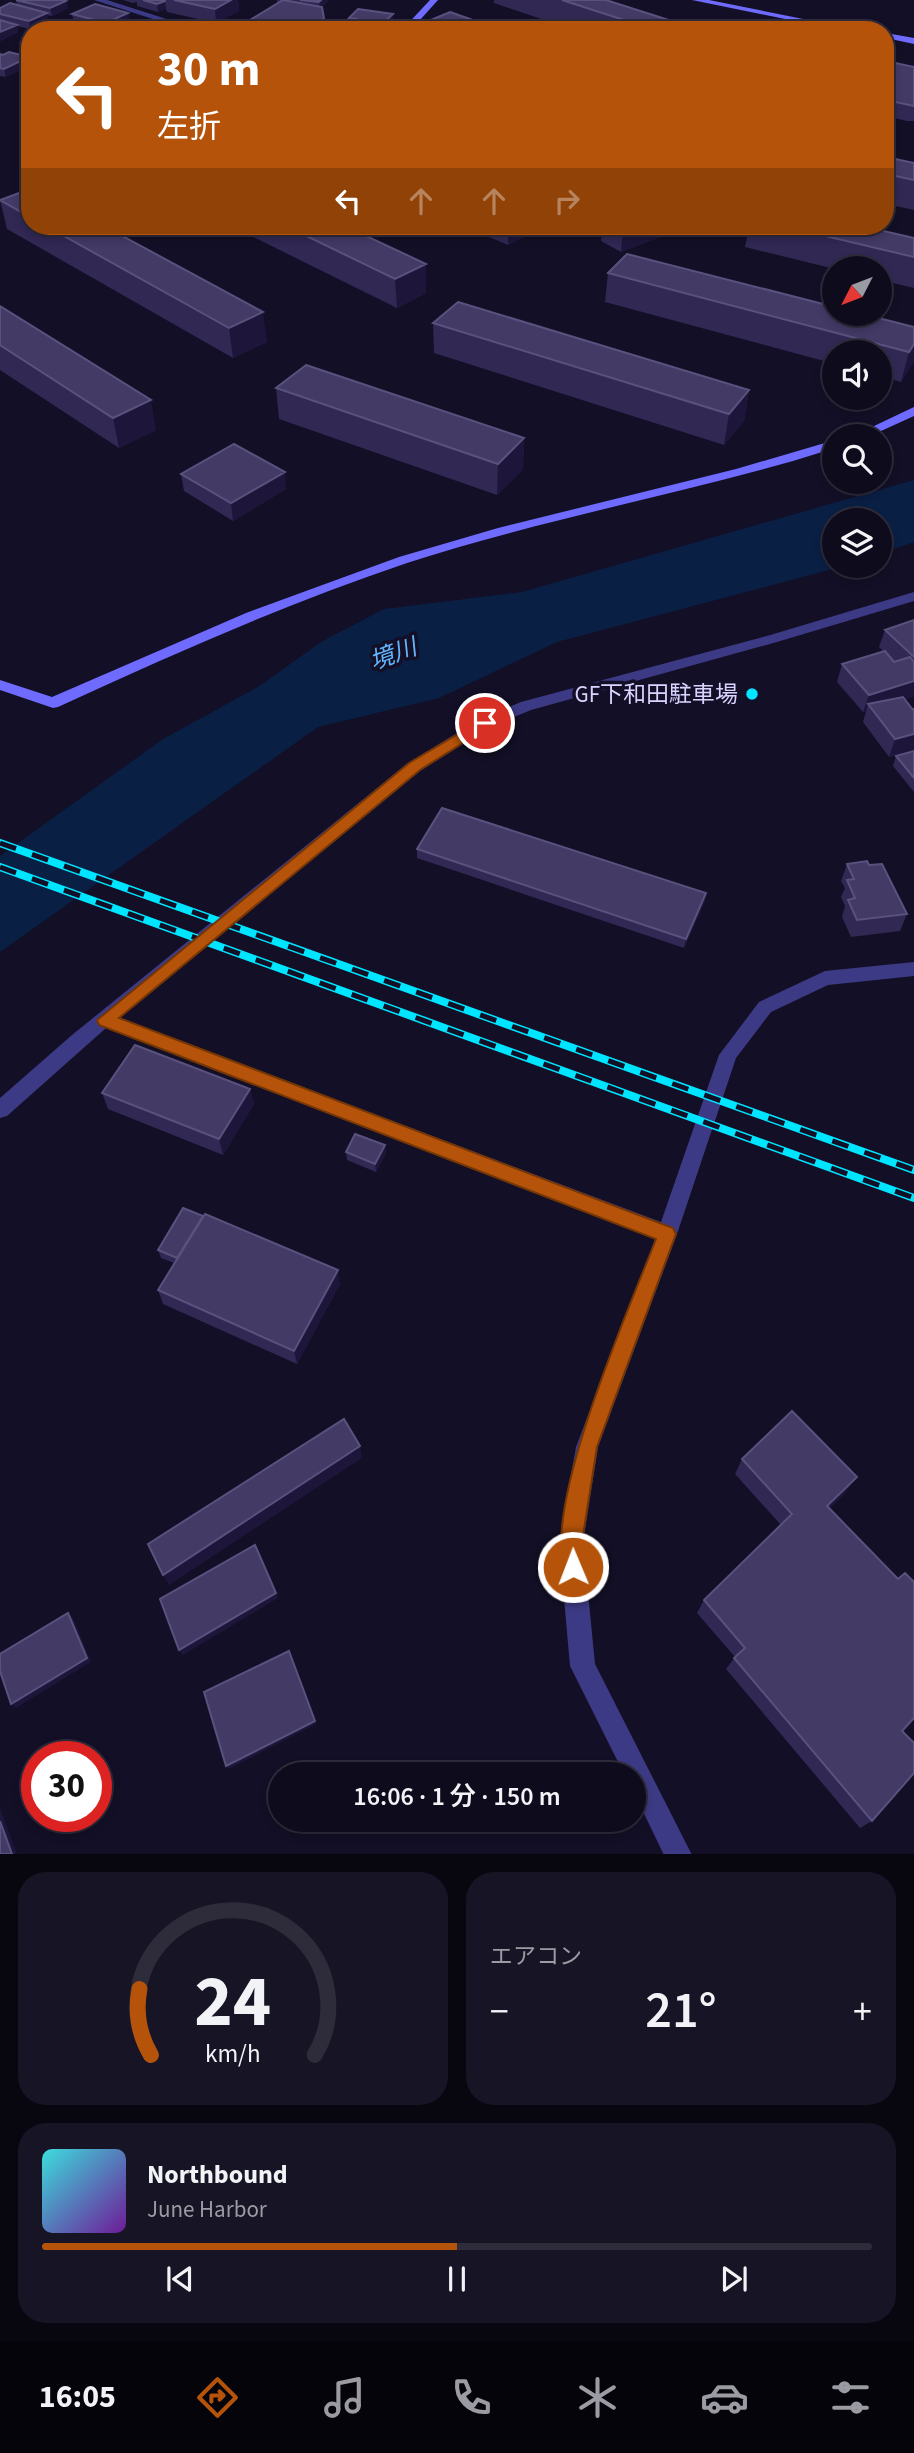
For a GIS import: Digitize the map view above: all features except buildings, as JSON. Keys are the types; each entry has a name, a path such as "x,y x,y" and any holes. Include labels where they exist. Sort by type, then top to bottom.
{"street":[{"path":"98,0 167,21"},
{"path":"415,21 435,0"},
{"path":"696,0 807,21"},
{"path":"894,37 914,41"},
{"path":"885,424 914,411"},
{"path":"0,685 53,703 194,639 371,572 456,544 675,489 822,448"},
{"path":"0,1110 105,1020 414,766 485,723 526,706 772,639 914,596"},
{"path":"679,1854 583,1666 571,1542 587,1447 667,1234 728,1055 765,1007 825,978 914,970"},
{"path":"105,1020 667,1234"}],"water":[{"name":"境川","path":"914,480 914,542 892,550 892,508 822,508 822,572 557,642 439,698 318,727 0,952 0,856 163,739 258,687 321,642 384,609 522,592 865,494 892,494 892,486"}],"railway":[{"path":"0,843 914,1170"},
{"path":"0,867 914,1198"}],"place":[{"name":"GF下和田駐車場","path":"752,694"}],"route":[{"path":"485,723 414,766 105,1020 667,1234 587,1447 571,1542 573,1567"}]}
